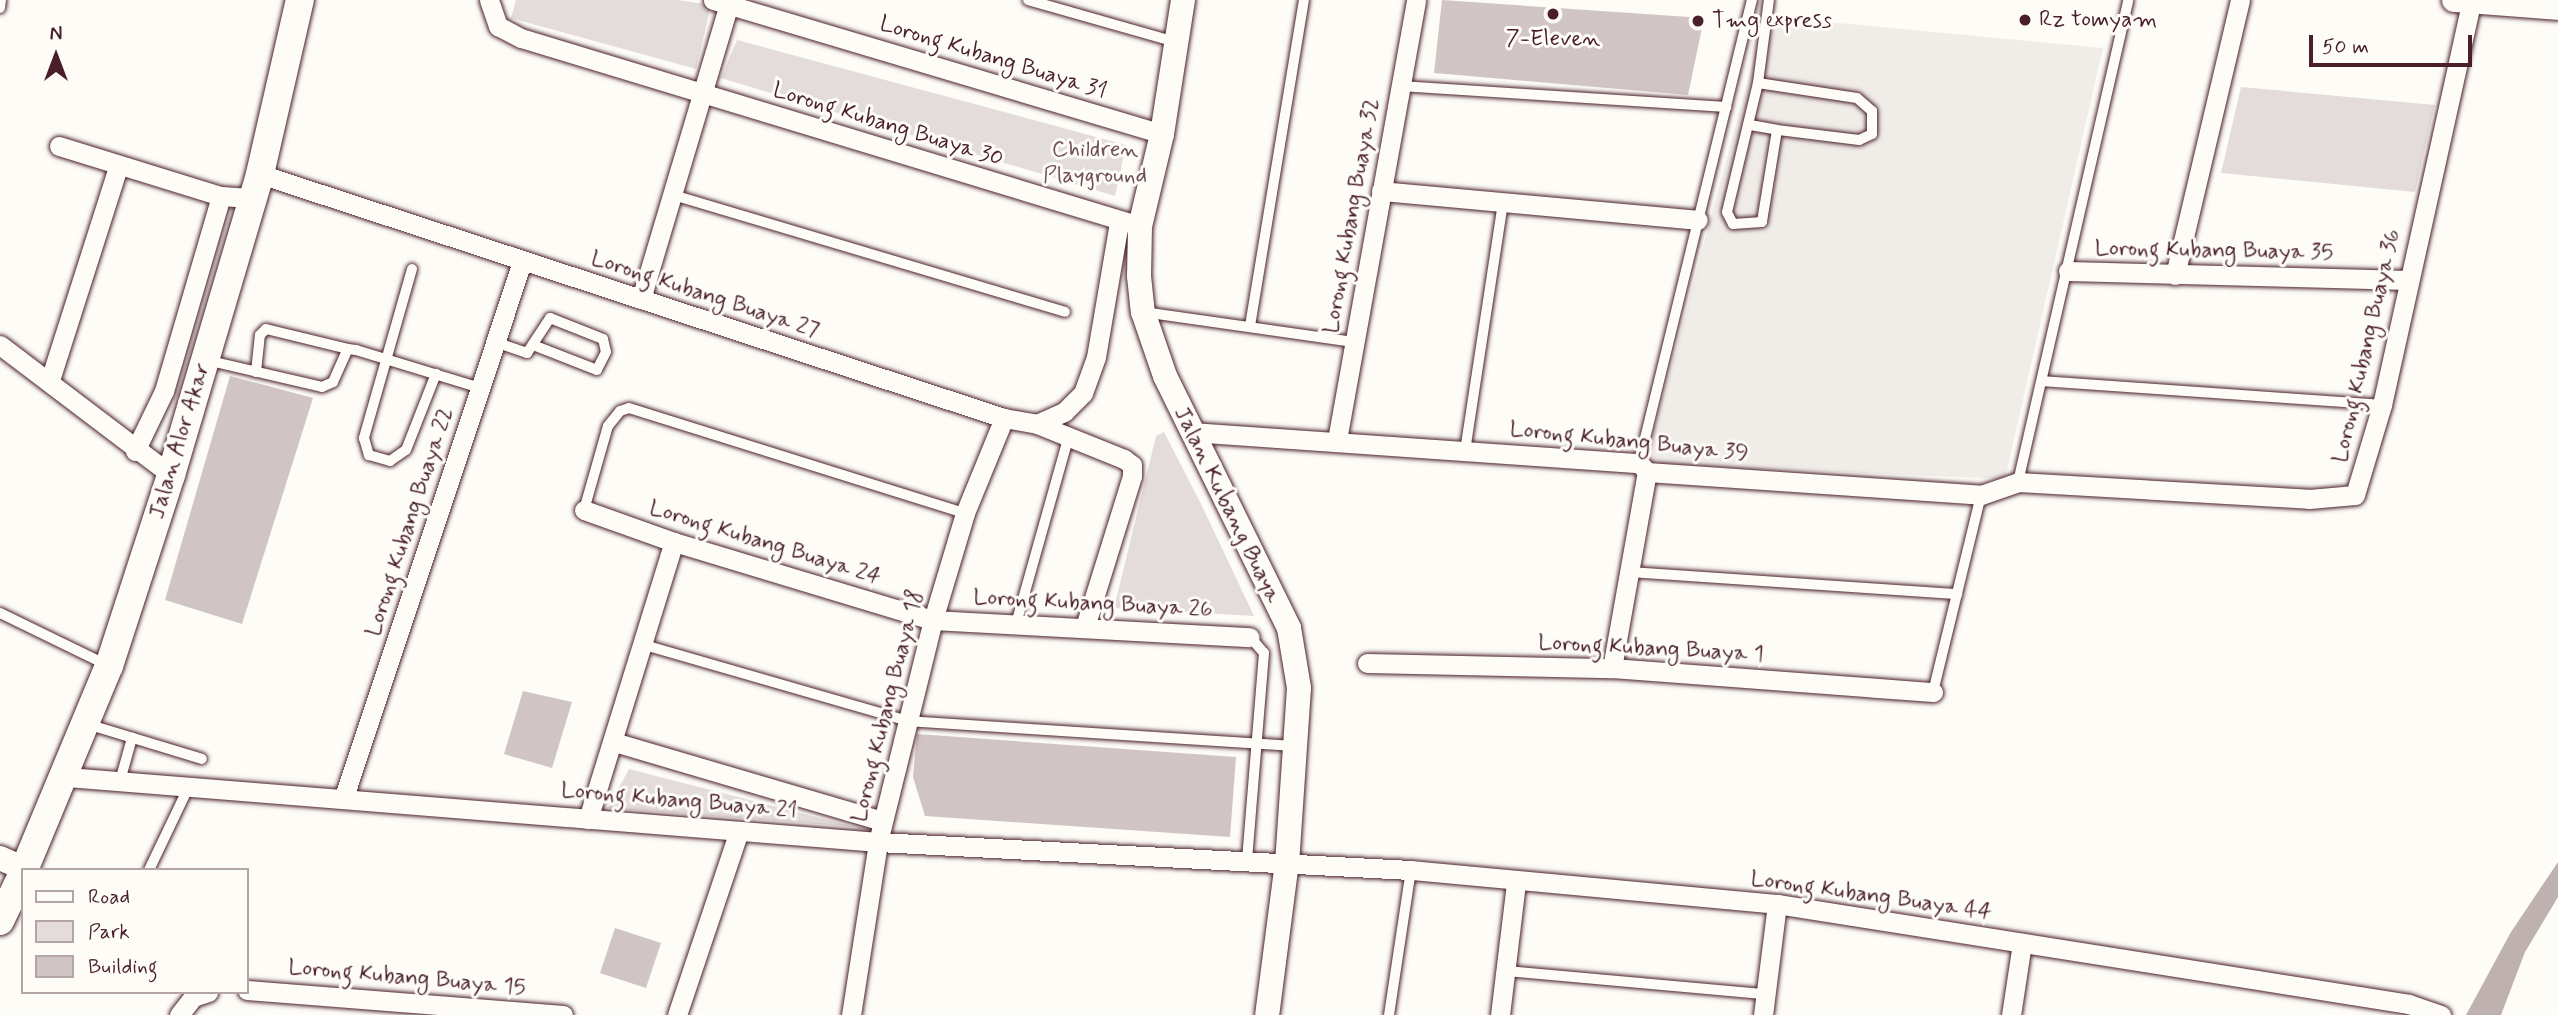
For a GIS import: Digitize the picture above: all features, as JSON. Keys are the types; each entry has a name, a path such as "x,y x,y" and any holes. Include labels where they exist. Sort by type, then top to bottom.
{"main road":[{"name":"Jalan Alor Akar","path":"25,868 67,777 109,666 171,475 257,186 300,0"},
{"name":"Jalan Alor Akar","path":"0,921 21,877"}],"street":[{"name":"Lorong Kubang Buaya 30","path":"489,0 498,26 521,38 1130,225"},
{"name":"Jalan Kubang Buaya","path":"1183,0 1179,43 1162,134 1130,225 1143,312 1165,376 1289,628 1299,688 1297,746 1287,862 1267,1015"},
{"name":"Lorong Kubang Buaya 32","path":"1337,440 1416,0"},
{"path":"2175,275 2240,0"},
{"path":"2466,0 2558,8"},
{"name":"Lorong Kubang Buaya 36","path":"2018,482 2340,499 2355,495 2362,479 2382,405 2466,0"},
{"path":"641,299 702,92 724,1"},
{"name":"Lorong Kubang Buaya 31","path":"724,1 1162,134"},
{"name":"Lorong Kubang Buaya 27","path":"59,146 118,167 221,196 257,186 522,262 1004,418 1037,424 1132,465 1084,627"},
{"path":"50,380 118,167"},
{"path":"1381,191 1698,220"},
{"path":"135,451 164,391 221,196"},
{"path":"1037,424 1064,412 1083,393 1096,357 1130,225"},
{"name":"Lorong Kubang Buaya 22","path":"344,797 522,262"},
{"name":"Lorong Kubang Buaya 35","path":"2067,271 2408,280"},
{"path":"0,345 50,380 135,451 171,475"},
{"path":"164,391 192,404"},
{"name":"Lorong Kubang Buaya 18","path":"851,1015 878,842 933,620 965,513 1004,418"},
{"name":"Lorong Kubang Buaya 39","path":"1191,432 1337,440 1981,495 2018,482"},
{"path":"1612,668 1631,572 1643,467"},
{"name":"Lorong Kubang Buaya 24","path":"584,510 674,542 933,620"},
{"path":"588,819 674,542"},
{"name":"Lorong Kubang Buaya 26","path":"933,620 1250,636"},
{"name":"Lorong Kubang Buaya 1","path":"1367,663 1612,668 1933,692"},
{"path":"614,742 883,821"},
{"name":"Lorong Kubang Buaya 21","path":"67,777 344,797 878,842 1287,862"},
{"path":"677,1015 739,831"},
{"path":"0,858 21,869"},
{"name":"Lorong Kubang Buaya 44","path":"1287,862 1411,870 1516,883 1777,904 2409,1004 2441,1015"},
{"path":"1500,1015 1516,883"},
{"path":"1763,1015 1777,904"},
{"path":"2011,1015 2022,943"},
{"name":"Lorong Kubang Buaya 15","path":"248,990 563,1015"},
{"path":"179,1015 193,996 200,994"}],"lane":[{"path":"0,8 1,0"},
{"path":"1028,0 1179,43"},
{"path":"1250,326 1304,0"},
{"path":"1643,467 1698,220 1752,0"},
{"path":"1769,0 1750,125 1727,212 1733,224 1762,222 1777,130"},
{"path":"2067,271 2127,0"},
{"path":"1750,125 1867,139 1872,134 1872,111 1857,98 1758,83"},
{"path":"1400,86 1726,107"},
{"path":"673,195 1065,312"},
{"path":"1465,451 1503,202"},
{"path":"412,269 364,438 369,455 390,461 406,450 436,374"},
{"name":"Lorong Kubang Buaya 35","path":"2018,482 2067,271"},
{"path":"1143,312 1354,342"},
{"path":"495,342 524,353 533,345 550,318 603,339 606,352 597,370 533,345"},
{"path":"256,372 260,335 266,329 386,358 480,388"},
{"path":"205,360 322,387 332,382 348,349"},
{"path":"2042,382 2382,405"},
{"path":"584,510 608,426 620,411 629,408 965,513"},
{"path":"1017,624 1069,436"},
{"path":"1933,692 1981,495"},
{"path":"1631,572 1957,594"},
{"path":"0,613 109,666"},
{"path":"1248,860 1264,653 1250,636"},
{"path":"641,644 908,721 1297,746"},
{"path":"87,724 202,759"},
{"path":"120,781 132,738"},
{"path":"150,868 189,786"},
{"path":"1389,1015 1411,870"},
{"path":"1506,971 1766,994"}],"shaded area":[{"path":"1765,16 2103,48 2005,479 1645,464"},
{"path":"2558,862 2558,897 2525,952 2501,1015 2466,1015 2511,932"}],"green space":[{"path":"516,0 678,0 711,5 696,69 511,18"},
{"name":"Children Playground","path":"737,40 1126,145 1115,196 721,78"},
{"path":"2241,87 2435,105 2415,192 2221,173"},
{"path":"1164,432 1254,616 1114,608 1156,436"},
{"path":"629,769 855,827 608,808"}],"building":[{"path":"1442,0 1704,18 1688,95 1434,73"},
{"path":"230,376 313,398 242,624 165,600"},
{"path":"523,691 572,702 552,768 504,754"},
{"path":"917,734 1236,757 1230,837 925,816 913,777"},
{"path":"615,928 661,943 646,988 600,973"}],"place":[{"name":"7-Eleven","path":"1553,14"},
{"name":"Rz tomyam","path":"2025,20"},
{"name":"Tmg express","path":"1698,21"}]}
